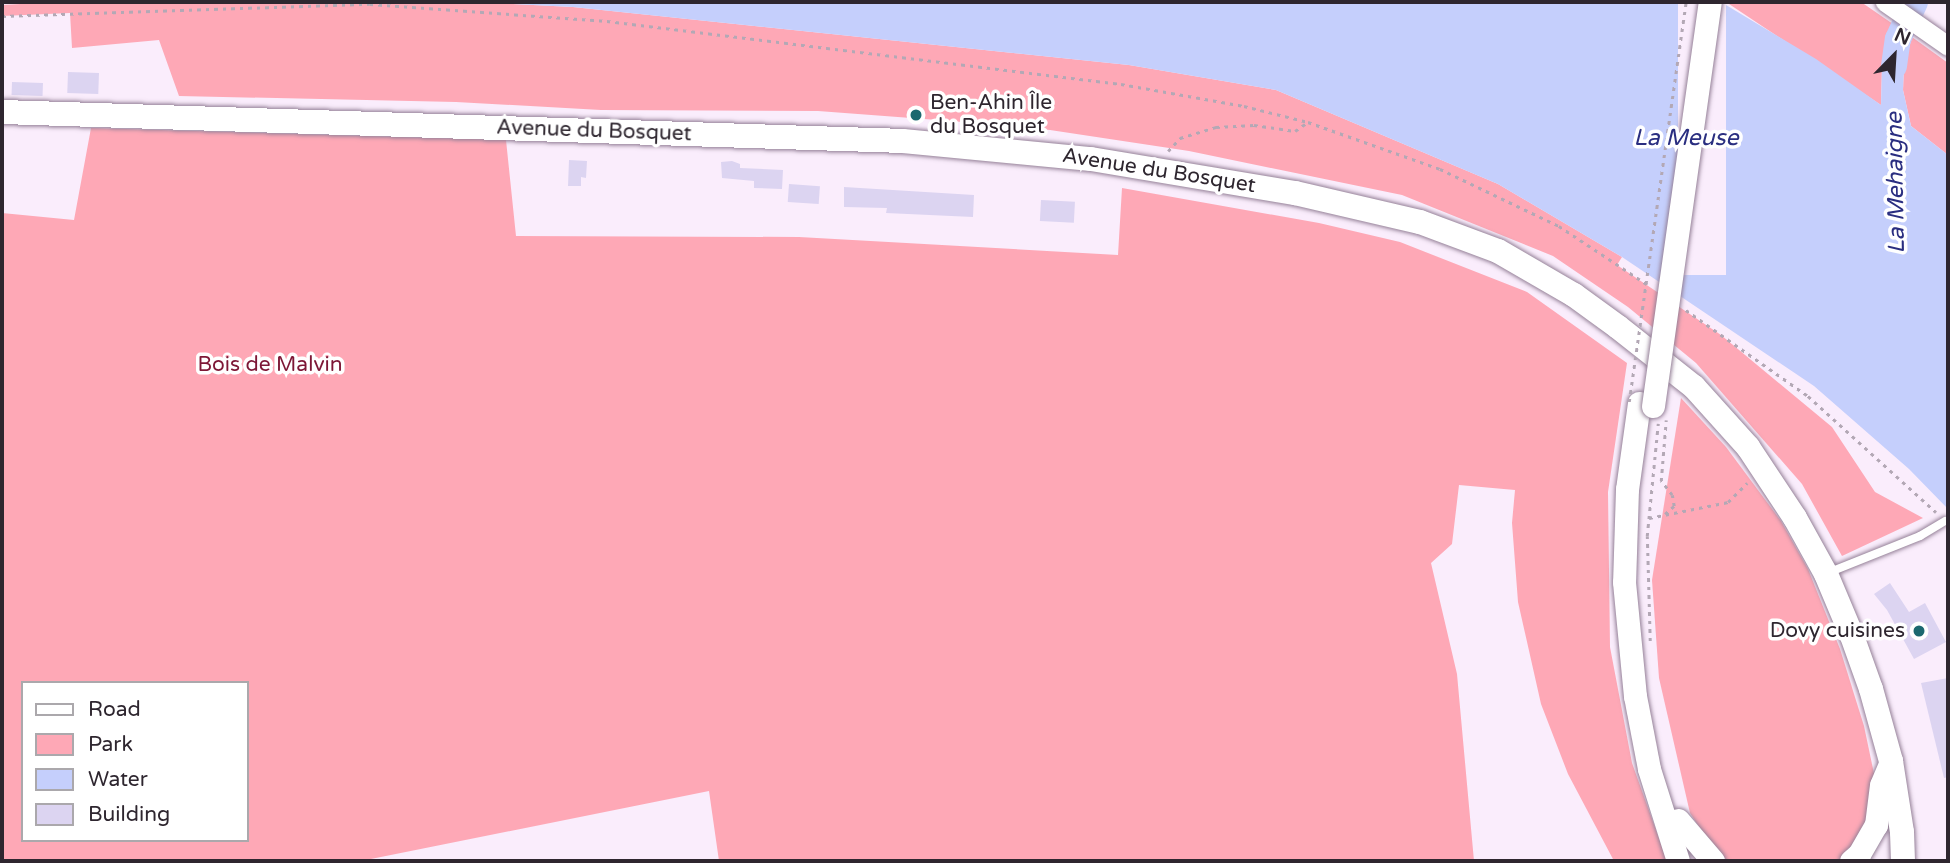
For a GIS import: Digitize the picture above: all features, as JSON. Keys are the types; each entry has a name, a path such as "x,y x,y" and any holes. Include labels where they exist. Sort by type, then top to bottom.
{"main road":[{"path":"1692,861 1660,754 1640,624 1645,407 1695,2"},
{"path":"1678,861 1649,769 1635,696 1624,582 1627,489 1645,407 1710,2"},
{"name":"Avenue du Bosquet","path":"2,112 904,141 1091,159 1295,193 1420,222 1498,251 1574,295 1694,387 1748,447 1762,468 1826,574 1871,689 1891,761 1902,832 1903,861"},
{"path":"1851,861 1859,854 1876,825 1881,785 1891,761"},
{"path":"1678,820 1713,861"}],"street":[{"path":"1885,2 1948,46"}],"lane":[{"path":"1826,574 1920,536 1945,521"}],"path":[{"path":"1650,649 1646,581 1648,518 1645,407 1686,2"},
{"path":"2,16 370,4 593,20 1121,84 1244,106 1308,122 1440,169 1559,226 1660,293"},
{"path":"1152,169 1180,138 1216,127 1254,125 1295,131 1308,122"},
{"path":"1684,309 1808,396 1945,521"},
{"path":"1648,518 1728,502 1762,468"}],"green space":[{"path":"56,2 471,2 573,7 1129,65 1276,90 1498,184 1622,257 1617,265 1721,335 1832,427 1875,492 1923,518 1842,556 1802,484 1696,363 1628,307 1553,256 1402,195 1189,151 1050,130 951,121 818,111 601,110 456,102 179,96 159,40 72,48 70,13 2,16 2,5"},
{"path":"1726,2 1861,2 1893,24 1882,66 1881,105"},
{"path":"1912,37 1948,63 1948,155 1911,126 1903,90 1904,65"},
{"name":"Bois de Malvin","path":"91,128 506,140 516,236 799,237 1118,255 1122,188 1319,223 1400,242 1527,292 1627,363 1608,492 1610,647 1632,763 1667,861 1614,861 1568,774 1541,704 1518,602 1512,523 1515,490 1459,485 1452,544 1431,563 1457,674 1474,861 719,861 709,791 361,861 2,861 2,213 74,220"},
{"path":"1681,398 1726,447 1781,521 1808,569 1840,649 1864,726 1877,788 1873,820 1840,861 1728,861 1713,848 1690,813 1659,678 1652,580"}],"water":[{"name":"La Meuse","path":"471,2 1721,2 1816,59 1881,105 1882,66 1893,24 1912,37 1904,65 1903,90 1911,126 1948,155 1948,509 1909,469 1814,386 1622,257 1498,184 1276,90 1129,65 573,7"}],"pier":[{"path":"1678,2 1726,2 1726,275 1678,275"}],"building":[{"path":"68,72 99,73 98,94 67,93"},
{"path":"12,82 43,83 43,96 12,95"},
{"path":"569,160 587,161 586,178 581,177 581,186 568,186"},
{"path":"732,161 740,164 740,168 783,170 782,189 754,188 754,181 722,178 721,162"},
{"path":"789,184 820,186 819,204 788,202"},
{"path":"844,187 974,195 973,217 886,213 887,208 844,207"},
{"path":"1041,200 1075,202 1074,223 1040,221"},
{"name":"Dovy cuisines","path":"1890,583 1909,612 1925,603 1946,642 1914,659 1887,610 1874,594"},
{"path":"1948,678 1948,777 1944,778 1921,683"}],"waterway":[{"name":"La Mehaigne","path":"1894,66 1898,39 1915,2"}],"place":[{"name":"Ben-Ahin Île du Bosquet","path":"916,115"},
{"name":"Dovy cuisines","path":"1919,631"}]}
